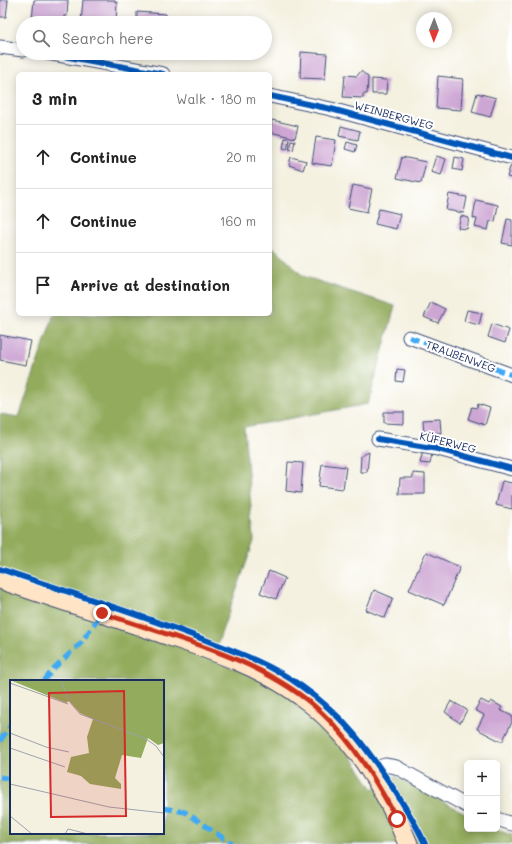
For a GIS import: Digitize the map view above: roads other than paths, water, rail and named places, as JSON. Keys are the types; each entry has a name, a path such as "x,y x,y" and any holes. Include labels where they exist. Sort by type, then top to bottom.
{"main road":[{"path":"0,579 224,655 276,679 314,705 337,728 359,755 382,791 408,844"}],"street":[{"path":"0,47 16,49"},
{"path":"85,60 152,72"},
{"name":"WEINBERGWEG","path":"272,96 331,109 512,158"},
{"name":"TRAUBENWEG","path":"409,337 512,375"},
{"name":"KÜFERWEG","path":"378,439 438,449 512,469"},
{"path":"379,767 385,764 396,768 464,804"},
{"path":"500,820 512,824"}]}
